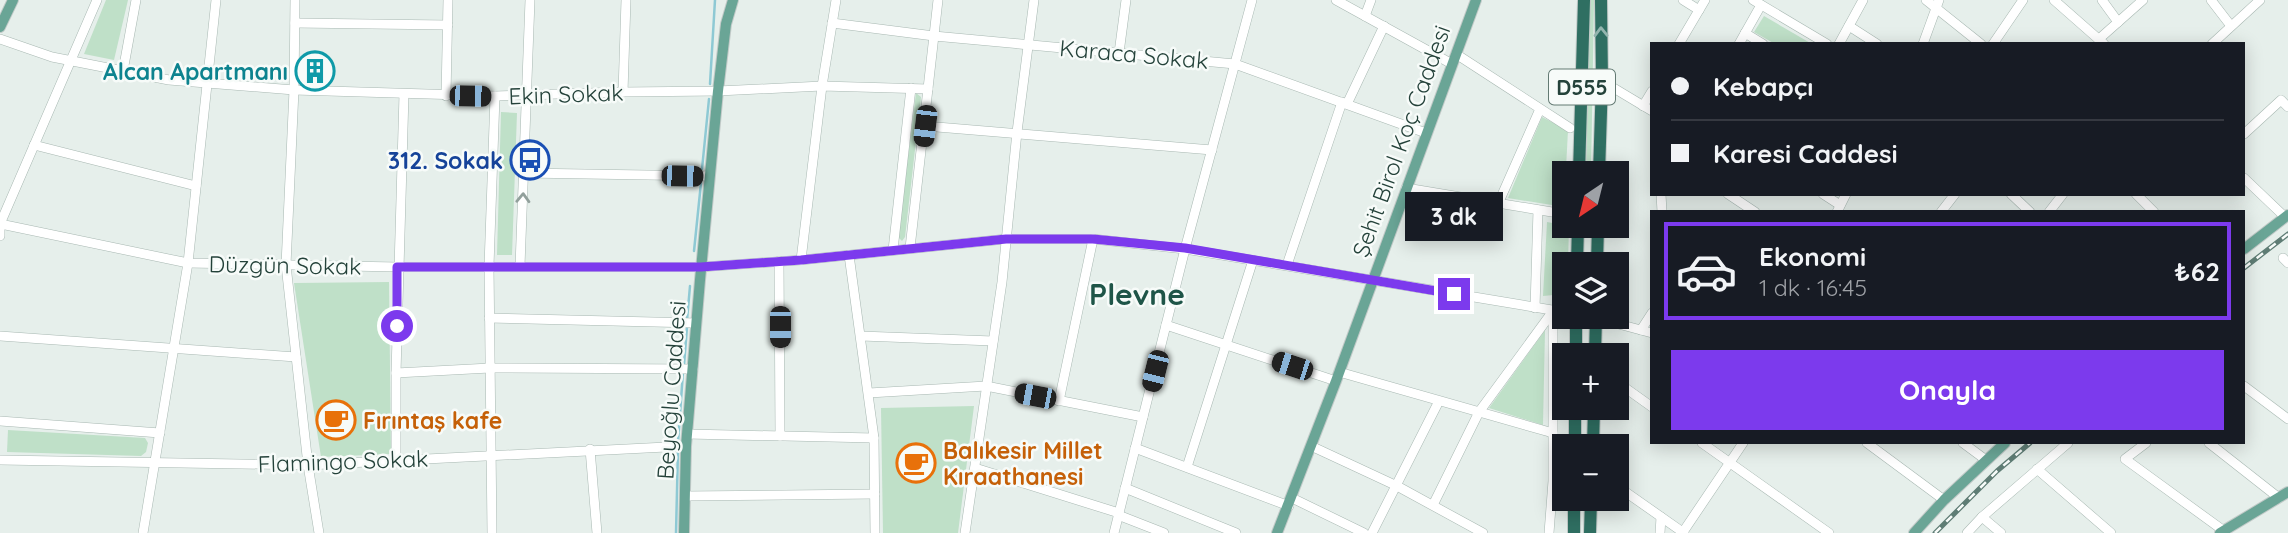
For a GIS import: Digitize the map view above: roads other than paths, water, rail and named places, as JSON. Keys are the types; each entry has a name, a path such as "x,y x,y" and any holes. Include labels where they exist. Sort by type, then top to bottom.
{"highway":[{"name":"D555","path":"1579,161 1584,0"},
{"name":"D555","path":"1600,161 1601,0"},
{"path":"1573,533 1574,511"},
{"path":"1590,533 1591,511"}],"main road":[{"path":"0,27 13,0"},
{"name":"Beyoğlu Caddesi","path":"684,533 685,496 681,447 687,434 686,369 690,323 701,267 726,24 733,0"},
{"name":"Şehit Birol Koç Caddesi","path":"1277,533 1338,377 1476,0"},
{"path":"2245,248 2286,216"},
{"path":"1914,533 1944,500 2004,444"},
{"path":"2222,532 2283,495"}],"street":[{"path":"0,236 0,224 97,0"},
{"path":"123,71 136,0"},
{"path":"143,533 188,262 216,0"},
{"path":"295,0 286,265 308,465 319,533"},
{"path":"446,96 449,0"},
{"path":"520,266 530,0"},
{"path":"623,92 626,0"},
{"path":"801,260 822,86 836,0"},
{"path":"910,248 938,0"},
{"path":"965,533 993,341 1034,0"},
{"path":"1119,53 1126,0"},
{"path":"1114,533 1185,248 1252,0"},
{"path":"1336,0 1454,59 1570,128"},
{"path":"1365,16 1371,0"},
{"path":"1683,0 1699,10"},
{"path":"1680,42 1705,0"},
{"path":"1840,42 1863,0"},
{"path":"1926,0 1937,3 1979,42"},
{"path":"1994,42 2023,0"},
{"path":"2054,0 2101,41 2143,0"},
{"path":"2102,0 2118,22"},
{"path":"2211,0 2231,26"},
{"path":"2214,42 2260,0"},
{"path":"1740,42 1757,2 1824,42"},
{"path":"1924,42 1937,3"},
{"path":"295,23 448,25"},
{"name":"Karaca Sokak","path":"832,23 934,36 1235,64 1426,133"},
{"path":"1287,265 1345,103 1384,26"},
{"path":"1849,26 1874,42"},
{"path":"1745,33 1760,42"},
{"path":"1968,42 1973,36"},
{"name":"Ekin Sokak","path":"0,39 52,57 169,80 294,90 495,96 822,86 928,89"},
{"path":"1602,81 1648,108"},
{"path":"893,250 911,88"},
{"path":"396,460 397,267 404,94"},
{"path":"492,533 489,267 495,96"},
{"path":"2245,133 2286,101"},
{"path":"1498,204 1540,109"},
{"path":"925,126 1212,150"},
{"path":"34,145 196,186"},
{"path":"524,173 709,176"},
{"path":"2245,178 2286,216"},
{"path":"1406,188 1552,212"},
{"path":"1731,196 1752,210"},
{"path":"1825,196 1838,210"},
{"path":"2013,196 2028,210"},
{"path":"2051,210 2061,196"},
{"path":"2138,196 2152,210"},
{"path":"1535,308 1538,210"},
{"name":"Düzgün Sokak","path":"0,224 188,262 397,267 701,267 801,260 1006,239 1093,239 1185,248 1552,311"},
{"path":"1059,401 1093,239"},
{"path":"849,255 874,438 875,533"},
{"path":"1187,467 1253,260"},
{"path":"779,261 780,436"},
{"path":"1433,505 1479,412 1552,312"},
{"path":"1641,330 1650,316"},
{"path":"489,318 690,323"},
{"path":"1166,325 1338,377 1439,401 1553,433"},
{"path":"1629,327 1650,332"},
{"path":"1549,533 1553,481 1553,329"},
{"path":"0,336 296,357"},
{"path":"860,336 993,341"},
{"path":"396,373 490,368 686,369"},
{"path":"869,393 986,386 1143,417"},
{"path":"2245,387 2288,419"},
{"path":"1629,391 1650,406"},
{"path":"1372,533 1439,401"},
{"path":"0,421 159,433"},
{"path":"687,434 874,438"},
{"path":"1705,444 1829,533"},
{"path":"1629,494 1684,532 1742,444"},
{"path":"1870,444 1944,500"},
{"path":"1964,444 1986,460"},
{"path":"1967,533 2067,444"},
{"path":"2145,444 2125,459 2222,532"},
{"path":"2210,444 2283,495"},
{"path":"1311,446 1397,486 1482,533"},
{"name":"Flamingo Sokak","path":"0,460 308,465 681,447"},
{"path":"1135,448 1290,502 1364,533"},
{"path":"590,450 597,533"},
{"path":"975,468 1119,514 1164,533"},
{"path":"2037,469 2111,533"},
{"path":"1125,488 1236,533"},
{"path":"685,496 875,494"},
{"path":"1660,533 1661,517"},
{"path":"1982,517 2001,533"}],"waterway":[{"path":"710,84 715,0"},
{"path":"702,169 709,99"},
{"path":"694,251 701,183"},
{"path":"687,320 690,286"},
{"path":"684,365 687,327"},
{"path":"678,442 683,372"},
{"path":"676,533 678,449"}],"railway":[{"path":"2245,267 2288,234"},
{"path":"1935,533 1997,471 2029,444"}],"place":[{"name":"Alcan Apartmanı","path":"315,71"},
{"name":"312. Sokak","path":"530,160"},
{"name":"Fırıntaş kafe","path":"336,420"},
{"name":"Balıkesir Millet Kıraathanesi","path":"916,463"}],"district":[{"name":"Plevne","path":"1137,294"}]}
